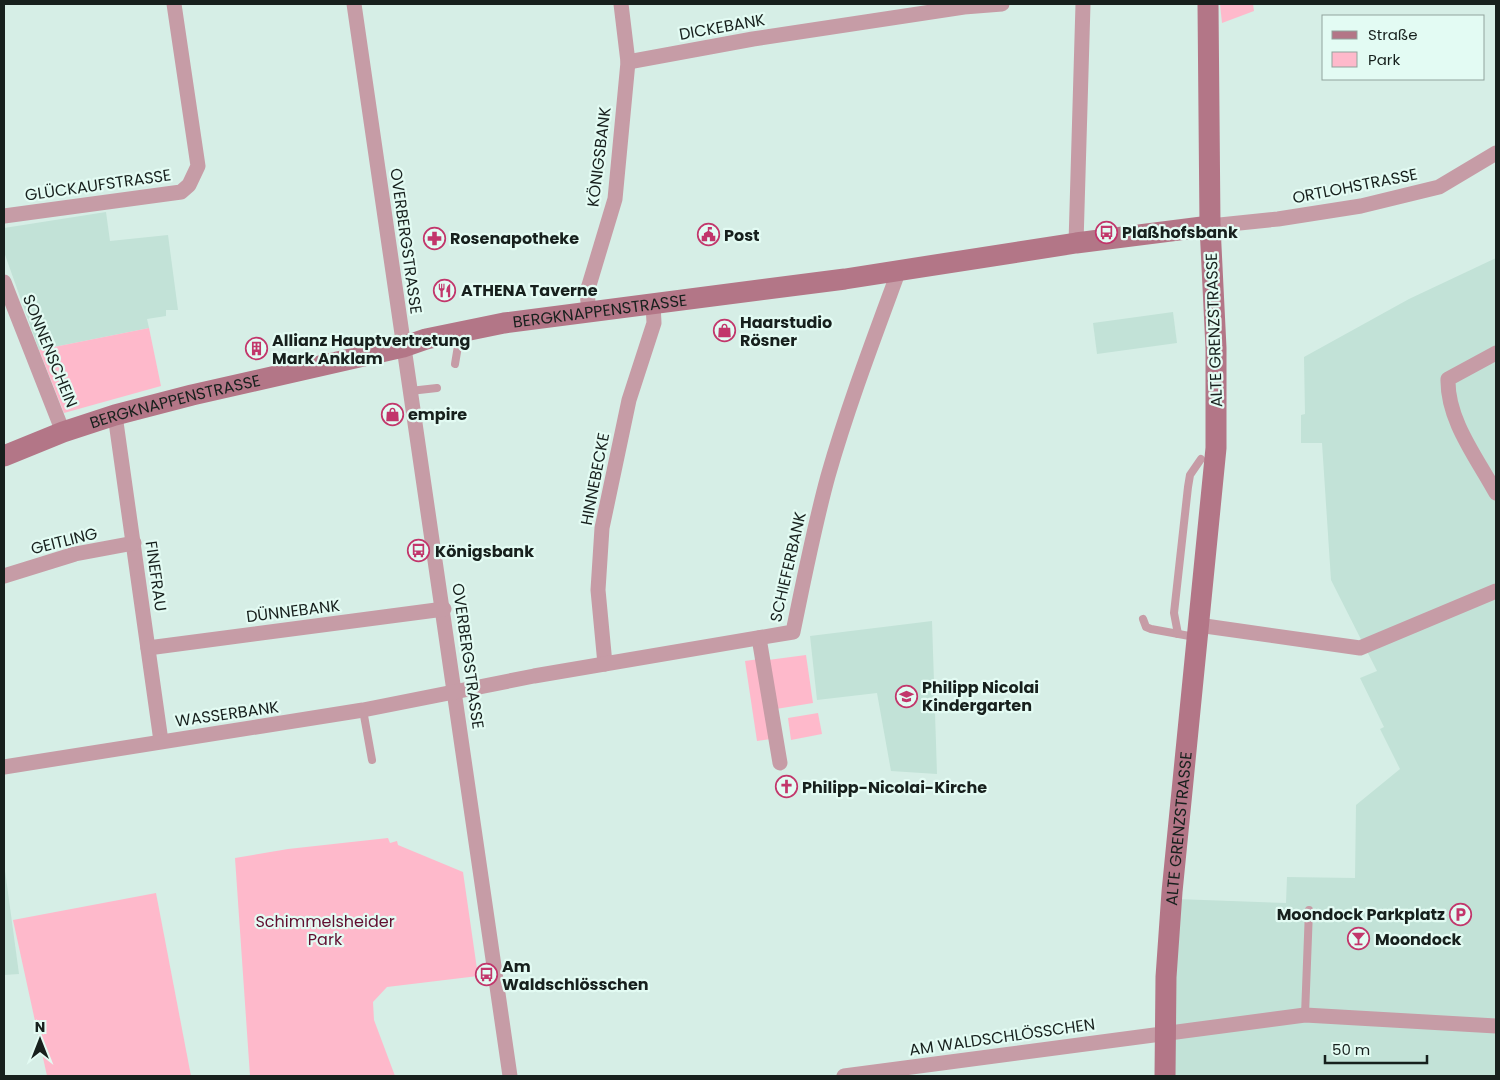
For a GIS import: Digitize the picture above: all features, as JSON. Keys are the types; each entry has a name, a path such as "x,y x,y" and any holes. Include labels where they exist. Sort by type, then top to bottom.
{"street":[{"name":"GLÜCKAUFSTRASSE","path":"4,216 180,192 189,184 198,166 174,4"},
{"name":"OVERBERGSTRASSE","path":"354,4 403,347 444,609 454,692 510,1076"},
{"name":"KÖNIGSBANK","path":"589,312 587,292 615,199 628,62 621,4"},
{"name":"DICKEBANK","path":"628,62 792,33 964,6 1002,4"},
{"path":"1076,243 1083,4"},
{"name":"ALTE GRENZSTRASSE","path":"1165,1076 1165,1033 1172,892 1191,632 1216,448 1216,348 1210,226 1208,4"},
{"name":"ORTLOHSTRASSE","path":"1210,226 1278,219 1361,206 1439,187 1496,152"},
{"name":"BERGKNAPPENSTRASSE","path":"4,456 64,432 192,395 403,347 426,339 504,323 1210,226"},
{"name":"SCHIEFERBANK","path":"454,692 793,632 810,547 829,474 858,381 900,270"},
{"name":"SONNENSCHEIN","path":"4,282 7,299 64,432"},
{"name":"HINNEBECKE","path":"605,664 598,590 602,528 630,400 654,323 653,304"},
{"path":"1496,353 1448,379 1448,389 1452,414 1496,493"},
{"name":"FINEFRAU","path":"115,416 161,741"},
{"name":"GEITLING","path":"4,576 76,554 134,543"},
{"path":"1191,632 1360,648 1496,591"},
{"name":"DÜNNEBANK","path":"148,648 444,609"},
{"path":"759,638 780,763"},
{"name":"WASSERBANK","path":"4,767 363,710 454,692"},
{"path":"1165,1033 1305,1015 1496,1026"},
{"name":"AM WALDSCHLÖSSCHEN","path":"844,1076 1165,1033"}],"lane":[{"path":"454,364 460,332"},
{"path":"410,391 437,388"},
{"path":"1191,632 1174,613 1190,475 1201,459"},
{"path":"1143,619 1146,627 1151,629 1191,632"},
{"path":"363,710 372,760"},
{"path":"1305,1015 1309,910"}],"shaded area":[{"path":"106,212 110,241 168,235 178,310 166,310 166,316 147,319 149,328 39,350 4,252 4,228"},
{"path":"1496,258 1496,1076 1170,1076 1176,899 1286,903 1287,877 1355,878 1356,805 1400,769 1380,729 1384,727 1360,678 1377,671 1331,580 1322,443 1301,443 1301,415 1305,414 1304,357 1409,299"},
{"path":"1173,312 1177,343 1097,354 1093,323"},
{"name":"Philipp Nicolai Kindergarten","path":"932,621 937,774 891,771 877,693 817,700 810,636"},
{"path":"4,863 19,974 4,975"}],"green space":[{"path":"1220,4 1253,4 1254,11 1222,23"},
{"path":"149,328 161,386 64,413 39,350"},
{"path":"806,655 813,703 776,709 768,660"},
{"path":"759,659 771,739 757,741 745,661"},
{"path":"818,713 822,734 791,740 788,718"},
{"name":"Schimmelsheider Park","path":"388,838 390,843 397,841 398,845 463,872 478,976 387,987 373,1002 374,1020 395,1076 250,1076 235,858 288,849"},
{"path":"156,893 191,1076 47,1076 13,920"}],"place":[{"name":"Plaßhofsbank","path":"1106,232"},
{"name":"Post","path":"708,235"},
{"name":"Rosenapotheke","path":"434,238"},
{"name":"ATHENA Taverne","path":"445,290"},
{"name":"Haarstudio Rösner","path":"724,331"},
{"name":"Allianz Hauptvertretung Mark Anklam","path":"256,349"},
{"name":"empire","path":"392,414"},
{"name":"Königsbank","path":"419,551"},
{"name":"Philipp Nicolai Kindergarten","path":"906,696"},
{"name":"Philipp-Nicolai-Kirche","path":"786,787"},
{"name":"Moondock Parkplatz","path":"1461,914"},
{"name":"Moondock","path":"1359,939"},
{"name":"Am Waldschlösschen","path":"486,975"}]}
